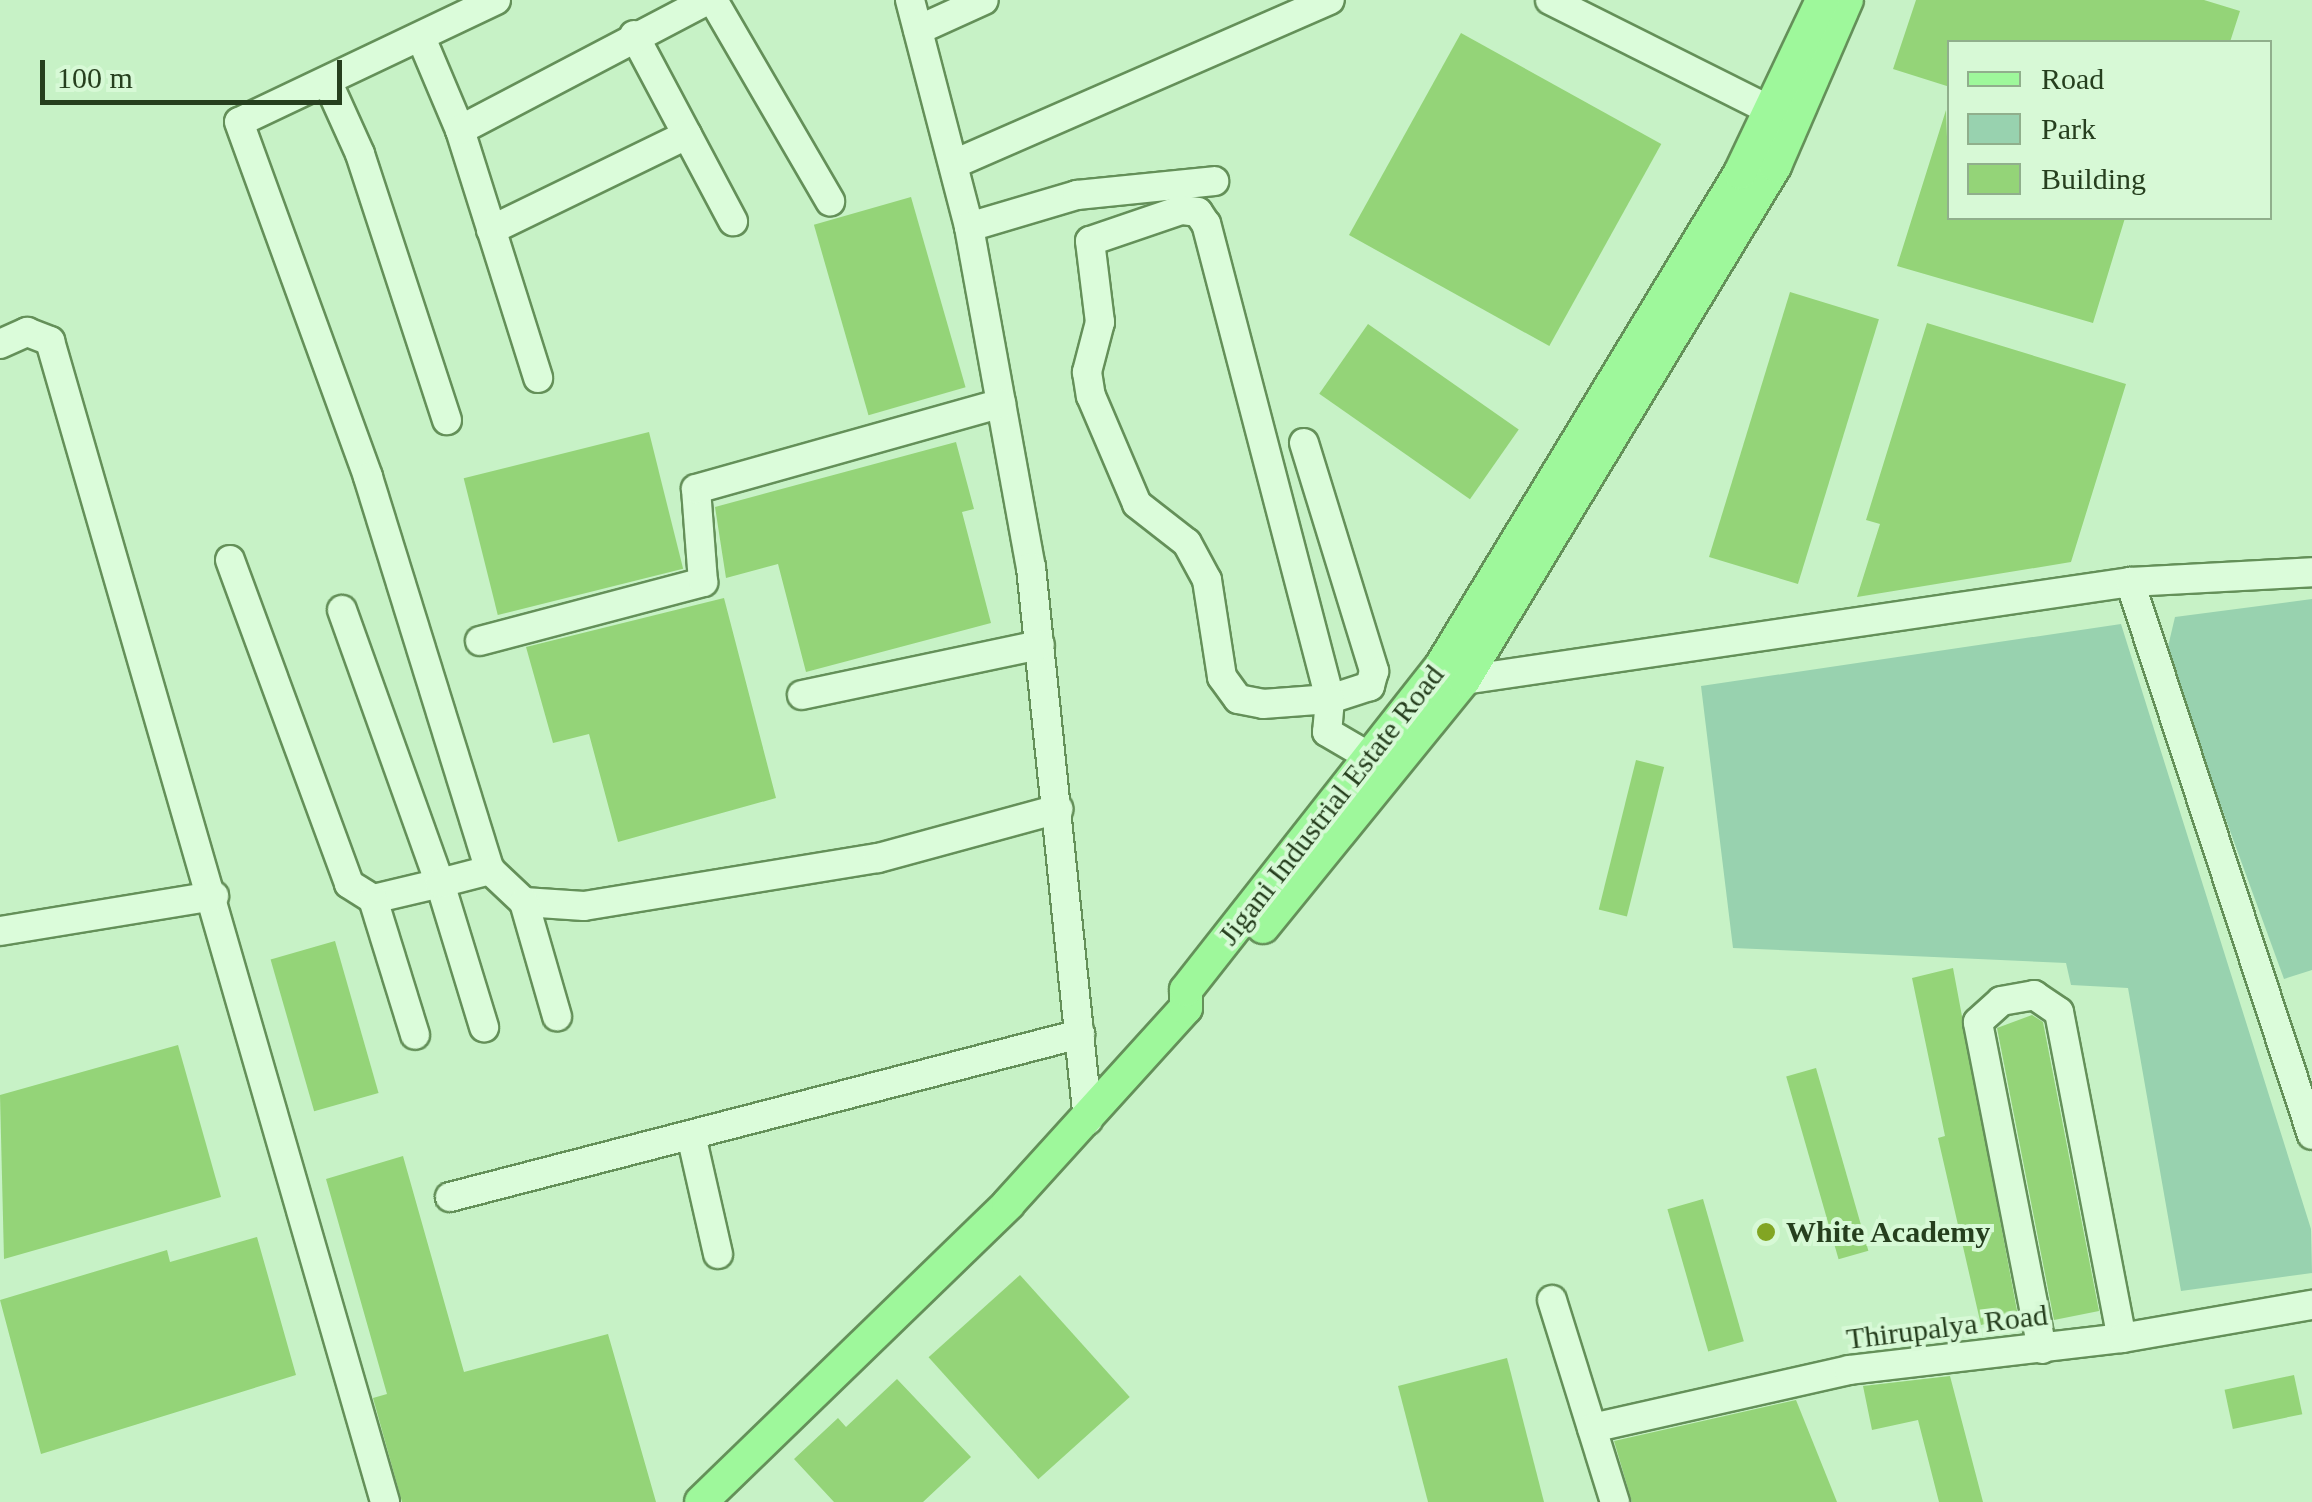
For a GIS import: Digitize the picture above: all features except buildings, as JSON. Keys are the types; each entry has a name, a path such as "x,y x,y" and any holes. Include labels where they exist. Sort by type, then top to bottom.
{"main road":[{"name":"Jigani Industrial Estate Road","path":"1186,1008 1186,990 1368,756 1452,673 1740,173 1822,0"},
{"name":"Jigani Industrial Estate Road","path":"701,1502 1088,1120 1186,1008 1228,971 1452,673 1774,166 1847,0"}],"street":[{"path":"496,0 422,40 239,122 368,477 490,870 524,902 557,1016"},
{"path":"460,130 634,35 711,0 830,201"},
{"path":"910,0 969,226 1040,645 1088,1120"},
{"path":"918,30 984,0"},
{"path":"954,164 1330,0"},
{"path":"1550,0 1768,110"},
{"path":"634,35 733,221"},
{"path":"422,40 460,130 538,378"},
{"path":"328,83 360,154 447,420"},
{"path":"491,230 687,135"},
{"path":"969,226 1077,194 1214,181"},
{"path":"1304,443 1374,671 1370,686 1330,699 1238,698 1222,678 1207,580 1186,543 1137,504 1087,372 1100,322 1090,241 1111,229 1181,210 1198,212 1206,224 1330,699 1327,732 1368,756"},
{"path":"0,344 27,332 50,341 214,896 385,1502"},
{"path":"480,641 703,582 696,489 1001,402"},
{"path":"230,560 349,884 373,899 415,1035"},
{"path":"1452,673 2130,582 2312,572"},
{"path":"2130,582 2312,1135"},
{"path":"342,610 440,883 484,1027"},
{"path":"802,696 1040,645"},
{"path":"524,902 584,906 878,858 1058,809"},
{"path":"373,899 490,870"},
{"path":"0,931 214,896"},
{"path":"2042,1349 1978,1022 2001,1001 2034,995 2059,1012 2122,1338"},
{"path":"450,1197 1080,1034"},
{"path":"691,1135 718,1254"},
{"path":"1552,1300 1615,1502"},
{"name":"Thirupalya Road","path":"1592,1428 1849,1370 2122,1338 2312,1305"}],"green space":[{"path":"2312,599 2312,970 2284,979 2166,655 2175,617"},
{"path":"2121,624 2311,1229 2312,1273 2181,1291 2128,988 2071,985 2066,963 1733,948 1701,686"}],"place":[{"name":"White Academy","path":"1766,1232"}]}
